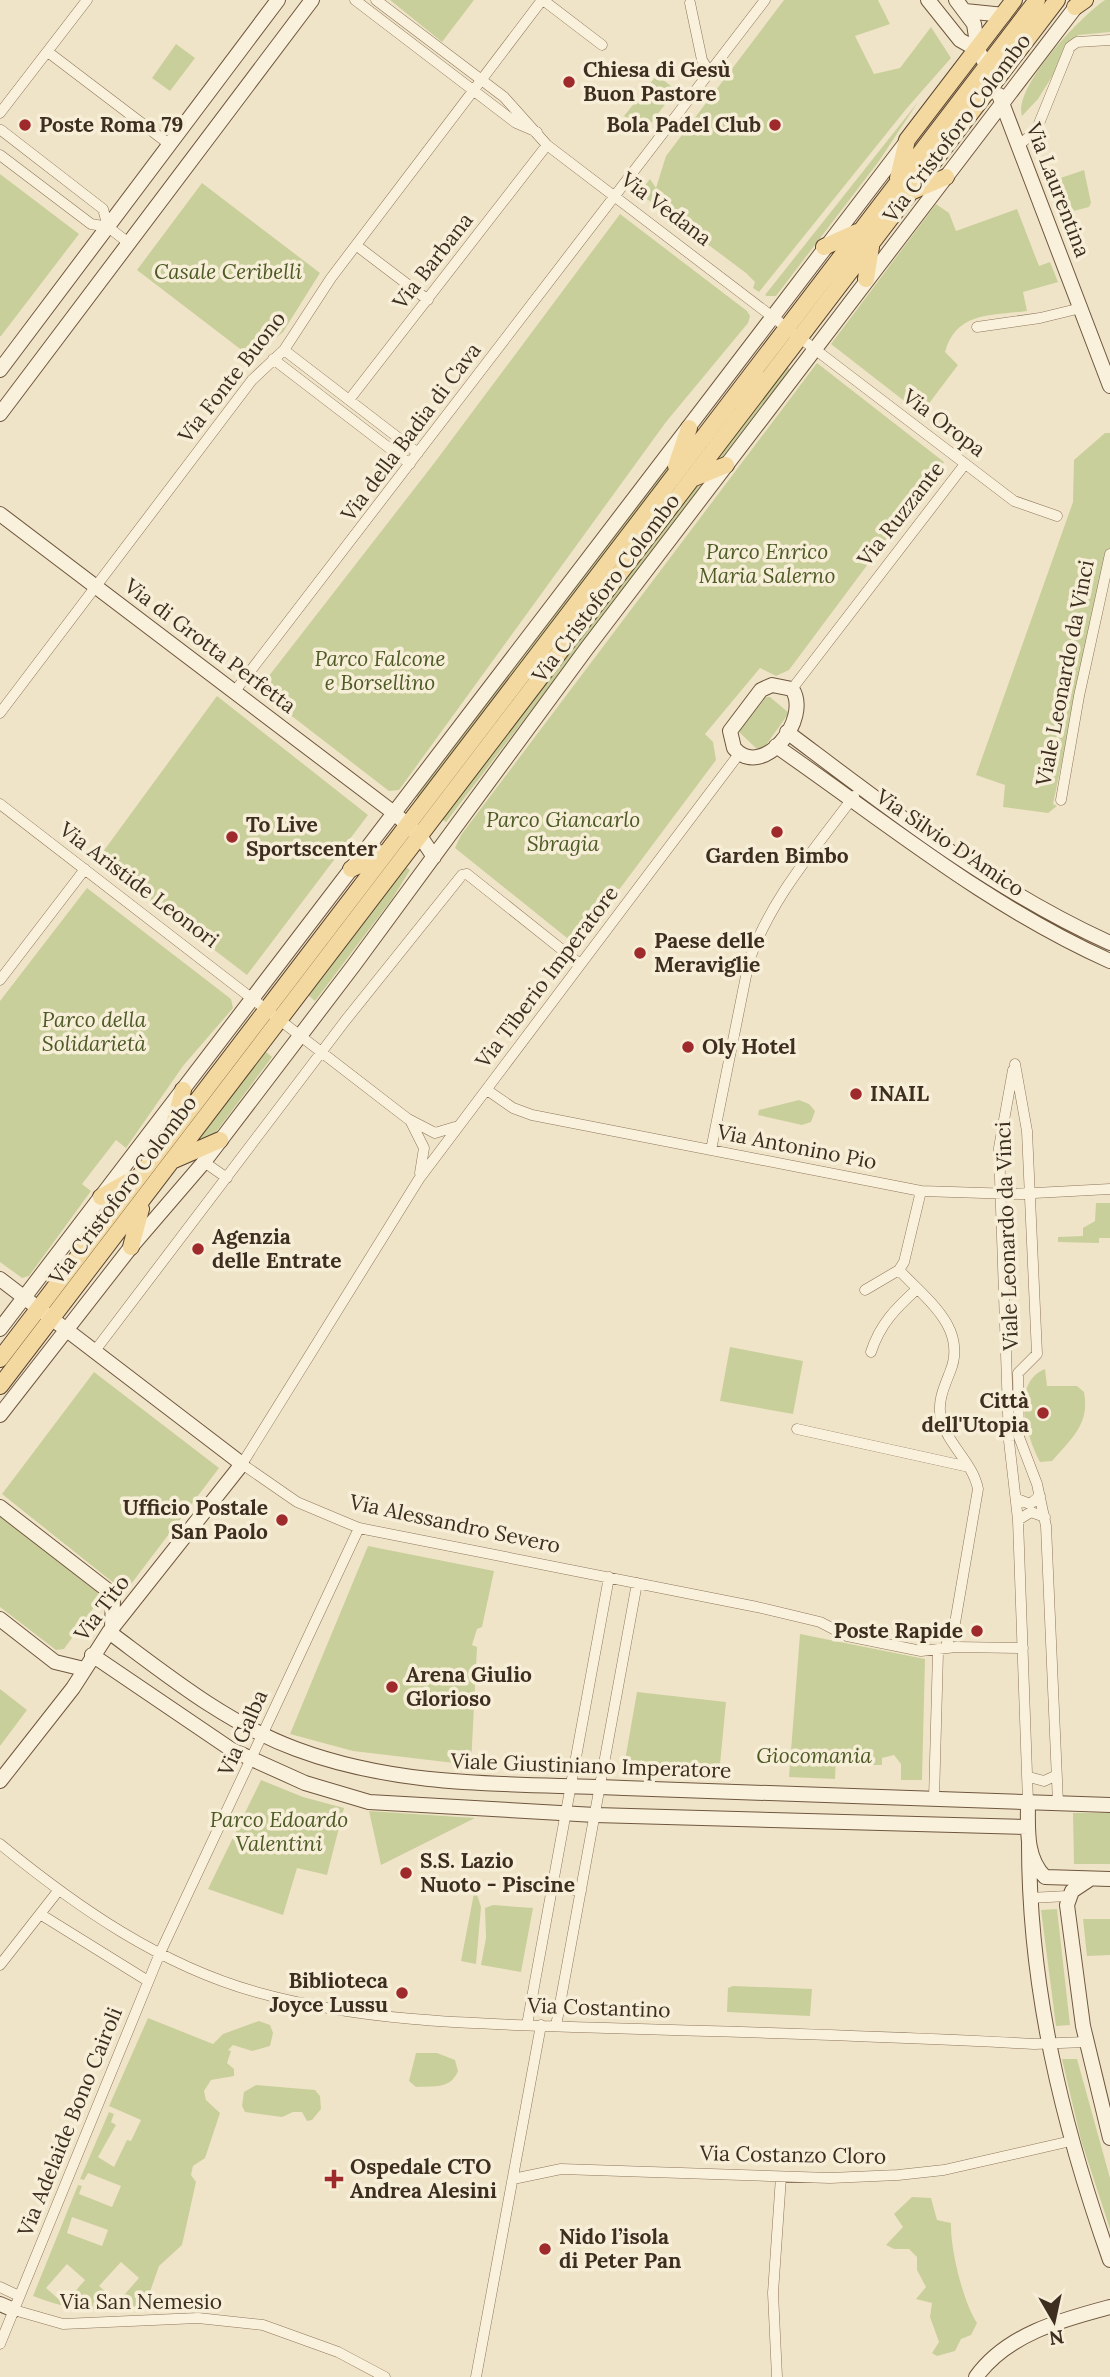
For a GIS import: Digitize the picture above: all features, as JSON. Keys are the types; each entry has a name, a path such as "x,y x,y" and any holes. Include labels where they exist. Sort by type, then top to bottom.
{"main road":[{"name":"Via Cristoforo Colombo","path":"907,140 1014,0"},
{"name":"Via Cristoforo Colombo","path":"0,1386 45,1313 141,1175 172,1134 420,836 801,337 872,243 904,188 987,67 1037,0"},
{"name":"Via Cristoforo Colombo","path":"0,1359 45,1313 172,1161 388,850 862,229 904,188 995,83 1057,0"},
{"path":"907,140 904,188 946,177"},
{"path":"824,247 862,229"},
{"path":"866,279 872,243"},
{"path":"672,478 689,428"},
{"path":"692,479 726,464"},
{"path":"351,869 388,850"},
{"path":"172,1134 183,1090"},
{"path":"172,1161 220,1140"},
{"path":"101,1197 141,1175"},
{"path":"131,1247 144,1197"}],"street":[{"path":"0,113 87,0"},
{"path":"0,370 278,0"},
{"path":"0,414 312,0"},
{"name":"Via Vedana","path":"355,0 522,127 537,132"},
{"name":"Via Vedana","path":"376,0 509,102 547,145 773,316"},
{"path":"543,0 602,45"},
{"name":"Via Fonte Buono","path":"0,713 252,380 284,349 331,278 543,0"},
{"name":"Via della Badia di Cava","path":"235,691 765,0"},
{"name":"Via Laurentina","path":"928,0 960,40 978,50"},
{"name":"Via Cristoforo Colombo","path":"0,1415 131,1247 204,1162 434,857 524,731 866,279 1080,2"},
{"path":"690,3 702,60 710,73"},
{"path":"960,6 1004,15"},
{"name":"Via Laurentina","path":"960,6 975,28 978,50 995,83 1110,386"},
{"path":"1018,145 1036,131 1070,47 1077,42 1110,40"},
{"path":"48,52 169,144"},
{"path":"0,130 103,209 108,227"},
{"name":"Via Cristoforo Colombo","path":"0,1329 907,140"},
{"name":"Via Barbana","path":"349,400 547,145"},
{"path":"0,155 91,224 108,227 130,244"},
{"path":"361,249 428,300"},
{"path":"977,327 1040,318 1081,308"},
{"path":"773,316 815,348"},
{"name":"Via Oropa","path":"815,348 1014,501 1057,516"},
{"path":"284,349 418,453"},
{"path":"273,359 410,464"},
{"path":"290,372 299,361"},
{"path":"395,452 402,441"},
{"name":"Via Ruzzante","path":"792,689 965,464"},
{"name":"Via di Grotta Perfetta","path":"0,514 394,813"},
{"name":"Viale Leonardo da Vinci","path":"1061,800 1079,696 1110,554"},
{"path":"777,684 792,689 798,710 787,732 776,746 756,759 738,754 732,744 730,731 744,711 767,687 777,684"},
{"name":"Via Silvio D'Amico","path":"787,732 938,845 1013,894 1110,943"},
{"name":"Via Silvio D'Amico","path":"776,746 943,867 1006,906 1110,961"},
{"name":"Via Tiberio Imperatore","path":"459,1125 738,754"},
{"path":"711,1150 747,970 756,943 788,883 861,787"},
{"name":"Via Aristide Leonori","path":"0,804 253,998"},
{"path":"394,813 420,836 434,857"},
{"path":"0,980 85,869"},
{"path":"94,1352 322,1051 462,875 467,874 580,964"},
{"path":"253,998 408,1119 435,1133 459,1125"},
{"name":"Viale Leonardo da Vinci","path":"1028,1802 1018,1520 1009,1441 1000,1194 1000,1143 1015,1064 1027,1131 1037,1354 1018,1373 1018,1420 1021,1445 1045,1517 1058,1803"},
{"name":"Via Antonino Pio","path":"487,1090 513,1108 532,1115 921,1191 1014,1194 1110,1189"},
{"path":"408,1119 424,1148 419,1179"},
{"path":"242,1464 419,1179 459,1125"},
{"path":"204,1162 227,1178"},
{"path":"865,1290 899,1270 910,1246 921,1191"},
{"path":"899,1270 954,1336 956,1353 941,1398 940,1414 946,1430 976,1481 978,1500 953,1632 942,1650 934,1799"},
{"name":"Via Alessandro Severo","path":"0,1279 242,1464 296,1502 359,1528 782,1613 832,1627 847,1636 942,1650 1023,1648"},
{"path":"871,1352 877,1333 890,1315 920,1293"},
{"path":"797,1429 969,1467"},
{"name":"Via Tito","path":"0,1781 84,1670 110,1629 242,1464"},
{"path":"1017,1499 1030,1504 1040,1496"},
{"path":"0,1507 106,1589 113,1600 110,1629"},
{"path":"1018,1520 1031,1512 1045,1517"},
{"name":"Via Galba","path":"160,1954 359,1528"},
{"path":"527,2025 609,1577"},
{"path":"556,2026 637,1583"},
{"path":"0,1619 55,1662 84,1670"},
{"name":"Viale Giustiniano Imperatore","path":"110,1629 211,1706 262,1735 318,1757 399,1777 570,1787 1110,1805"},
{"path":"92,1656 193,1726 252,1760 305,1783 369,1802 595,1815 1028,1827"},
{"path":"1029,1777 1044,1781 1055,1776"},
{"path":"1028,1802 1029,1898 1048,2044 1071,2141 1110,2260"},
{"path":"0,1844 58,1891 0,1965"},
{"path":"1029,1844 1036,1865 1045,1877 1110,1880"},
{"path":"1029,1898 1068,1896 1090,1879"},
{"path":"552,1886 581,1891"},
{"name":"Via Costantino","path":"58,1891 160,1954 256,1992 347,2011 440,2022 1048,2044"},
{"path":"1068,1896 1072,1954 1086,2042 1110,2138"},
{"path":"40,1914 148,1981"},
{"name":"Via Adelaide Bono Cairoli","path":"0,2344 11,2304 160,1954"},
{"path":"476,2377 541,2025"},
{"path":"1048,2044 1086,2042"},
{"name":"Via Costanzo Cloro","path":"513,2179 561,2169 781,2177 919,2173 1071,2141"},
{"path":"777,2377 774,2293 781,2177"},
{"name":"Via San Nemesio","path":"0,2287 11,2304 63,2324 198,2318 262,2325 324,2346 385,2377"},
{"path":"976,2377 996,2355 1022,2338 1063,2319 1110,2307"}],"green space":[{"path":"390,0 474,0 442,42"},
{"name":"Bola Padel Club","path":"784,0 878,0 890,24 855,36 874,74 900,68 931,27 951,58 907,108 759,292 753,288 755,282 746,273 639,193 650,179 656,188 666,156"},
{"path":"1105,0 1110,0 1110,32 1078,35 1038,99 1022,116 1022,103 1038,71 1066,36"},
{"path":"176,44 195,58 170,91 152,78"},
{"path":"657,75 676,90 644,132 624,116"},
{"path":"918,102 879,161 776,296 765,295"},
{"path":"1084,170 1091,203 1089,207 1058,215 1046,183"},
{"path":"0,174 79,234 1,336 0,336"},
{"name":"Casale Ceribelli","path":"202,183 320,273 283,332 252,358 137,270"},
{"path":"936,204 949,213 956,231 1017,209 1039,266 1050,262 1058,282 1023,292 1027,311 988,315 967,322 958,329 945,352 958,365 921,414 831,344"},
{"name":"Parco Falcone e Borsellino","path":"620,214 747,311 750,316 748,323 666,422 399,790 389,791 258,690 432,466"},
{"path":"817,363 944,462 789,670 776,676 760,668 705,734 713,742 716,760 577,946 455,848 461,835"},
{"path":"787,367 791,370 723,459 711,466"},
{"path":"1105,433 1110,433 1110,548 1106,554 1053,804 1057,806 1048,813 1003,807 1005,785 976,775 1073,502 1074,460"},
{"path":"678,448 674,463 418,798 414,795"},
{"path":"710,476 446,822 441,819 699,481"},
{"name":"To Live Sportscenter","path":"217,696 368,815 247,975 97,860"},
{"path":"766,697 770,697 789,713 763,749 758,750 739,732"},
{"path":"406,867 410,870 392,899 315,1001 308,995"},
{"name":"Parco della Solidarietà","path":"87,888 231,999 233,1008 183,1066 126,1148 116,1140 82,1184 91,1191 29,1276 22,1278 0,1262 0,1001"},
{"path":"265,1051 272,1057 213,1136 191,1147"},
{"path":"799,1100 809,1104 815,1111 811,1122 802,1125 758,1115 759,1110"},
{"path":"1096,1203 1110,1203 1110,1238 1099,1238 1099,1243 1058,1242 1058,1237 1083,1236 1083,1228 1095,1221"},
{"path":"730,1347 803,1361 793,1414 720,1401"},
{"path":"1045,1369 1047,1386 1077,1386 1084,1392 1085,1403 1078,1430 1052,1461 1040,1462 1030,1439 1024,1412 1028,1386 1034,1376"},
{"path":"94,1372 219,1468 125,1592 2,1494"},
{"path":"0,1517 97,1592 100,1599 64,1649 56,1650 0,1607"},
{"name":"Arena Giulio Glorioso","path":"368,1546 494,1571 482,1627 477,1629 472,1645 477,1647 471,1765 353,1751 290,1734"},
{"name":"Giocomania","path":"800,1634 925,1659 922,1780 901,1780 901,1764 894,1755 882,1758 882,1765 848,1765 848,1757 836,1756 835,1779 789,1777"},
{"path":"0,1689 27,1710 0,1746"},
{"path":"637,1692 726,1702 719,1775 623,1772"},
{"name":"Parco Edoardo Valentini","path":"261,1780 303,1797 344,1808 327,1875 297,1868 283,1915 208,1889"},
{"path":"369,1811 475,1818 381,1865"},
{"path":"1073,1813 1110,1813 1110,1864 1074,1864"},
{"path":"475,1888 481,1907 476,1964 461,1961"},
{"path":"493,1905 533,1908 521,1972 481,1965 486,1938 485,1908"},
{"path":"1057,1909 1070,2025 1056,2026 1041,1910"},
{"path":"1083,1919 1110,1919 1110,1955 1087,1956"},
{"path":"728,1988 812,1989 810,2016 727,2012"},
{"path":"148,2018 213,2044 223,2034 259,2021 270,2025 273,2033 270,2046 252,2051 233,2045 228,2050 231,2051 227,2063 234,2069 234,2076 211,2080 204,2091 206,2100 220,2113 205,2158 193,2166 191,2175 196,2182 182,2245 159,2266 145,2306 101,2310 49,2302 33,2296 78,2185 82,2186 79,2194 112,2207 121,2186 88,2173 84,2180 80,2179 109,2112 114,2114 111,2122 116,2125 98,2157 114,2167 127,2140 131,2141 141,2120 109,2106","holes":["72,2217 108,2230 102,2246 67,2233","121,2262 139,2278 118,2302 99,2286","67,2264 85,2280 64,2304 46,2288"]},
{"path":"416,2053 437,2053 455,2060 458,2071 455,2077 446,2084 416,2087 409,2081"},
{"path":"1062,2059 1077,2059 1110,2178 1110,2229 1081,2140"},
{"path":"256,2085 315,2090 320,2096 321,2109 312,2120 307,2121 302,2112 293,2112 282,2117 245,2112 242,2106 244,2092"},
{"path":"912,2197 931,2198 937,2220 951,2223 958,2274 977,2323 971,2335 961,2339 955,2351 937,2356 932,2353 939,2342 930,2317 932,2303 916,2299 926,2287 917,2270 917,2257 909,2249 894,2249 886,2245 903,2227 894,2214"}],"place":[{"name":"Chiesa di Gesù Buon Pastore","path":"569,82"},
{"name":"Poste Roma 79","path":"25,125"},
{"name":"Bola Padel Club","path":"775,125"},
{"name":"Garden Bimbo","path":"777,832"},
{"name":"To Live Sportscenter","path":"232,837"},
{"name":"Paese delle Meraviglie","path":"640,953"},
{"name":"Oly Hotel","path":"688,1047"},
{"name":"INAIL","path":"856,1094"},
{"name":"Agenzia delle Entrate","path":"198,1249"},
{"name":"Città dell'Utopia","path":"1043,1413"},
{"name":"Ufficio Postale San Paolo","path":"282,1520"},
{"name":"Poste Rapide","path":"977,1631"},
{"name":"Arena Giulio Glorioso","path":"392,1687"},
{"name":"S.S. Lazio Nuoto - Piscine","path":"406,1873"},
{"name":"Biblioteca Joyce Lussu","path":"402,1993"},
{"name":"Ospedale CTO Andrea Alesini","path":"334,2179"},
{"name":"Nido l’isola di Peter Pan","path":"545,2249"}],"park label":[{"name":"Parco Enrico Maria Salerno","path":"767,564"},
{"name":"Parco Giancarlo Sbragia","path":"563,832"}]}
